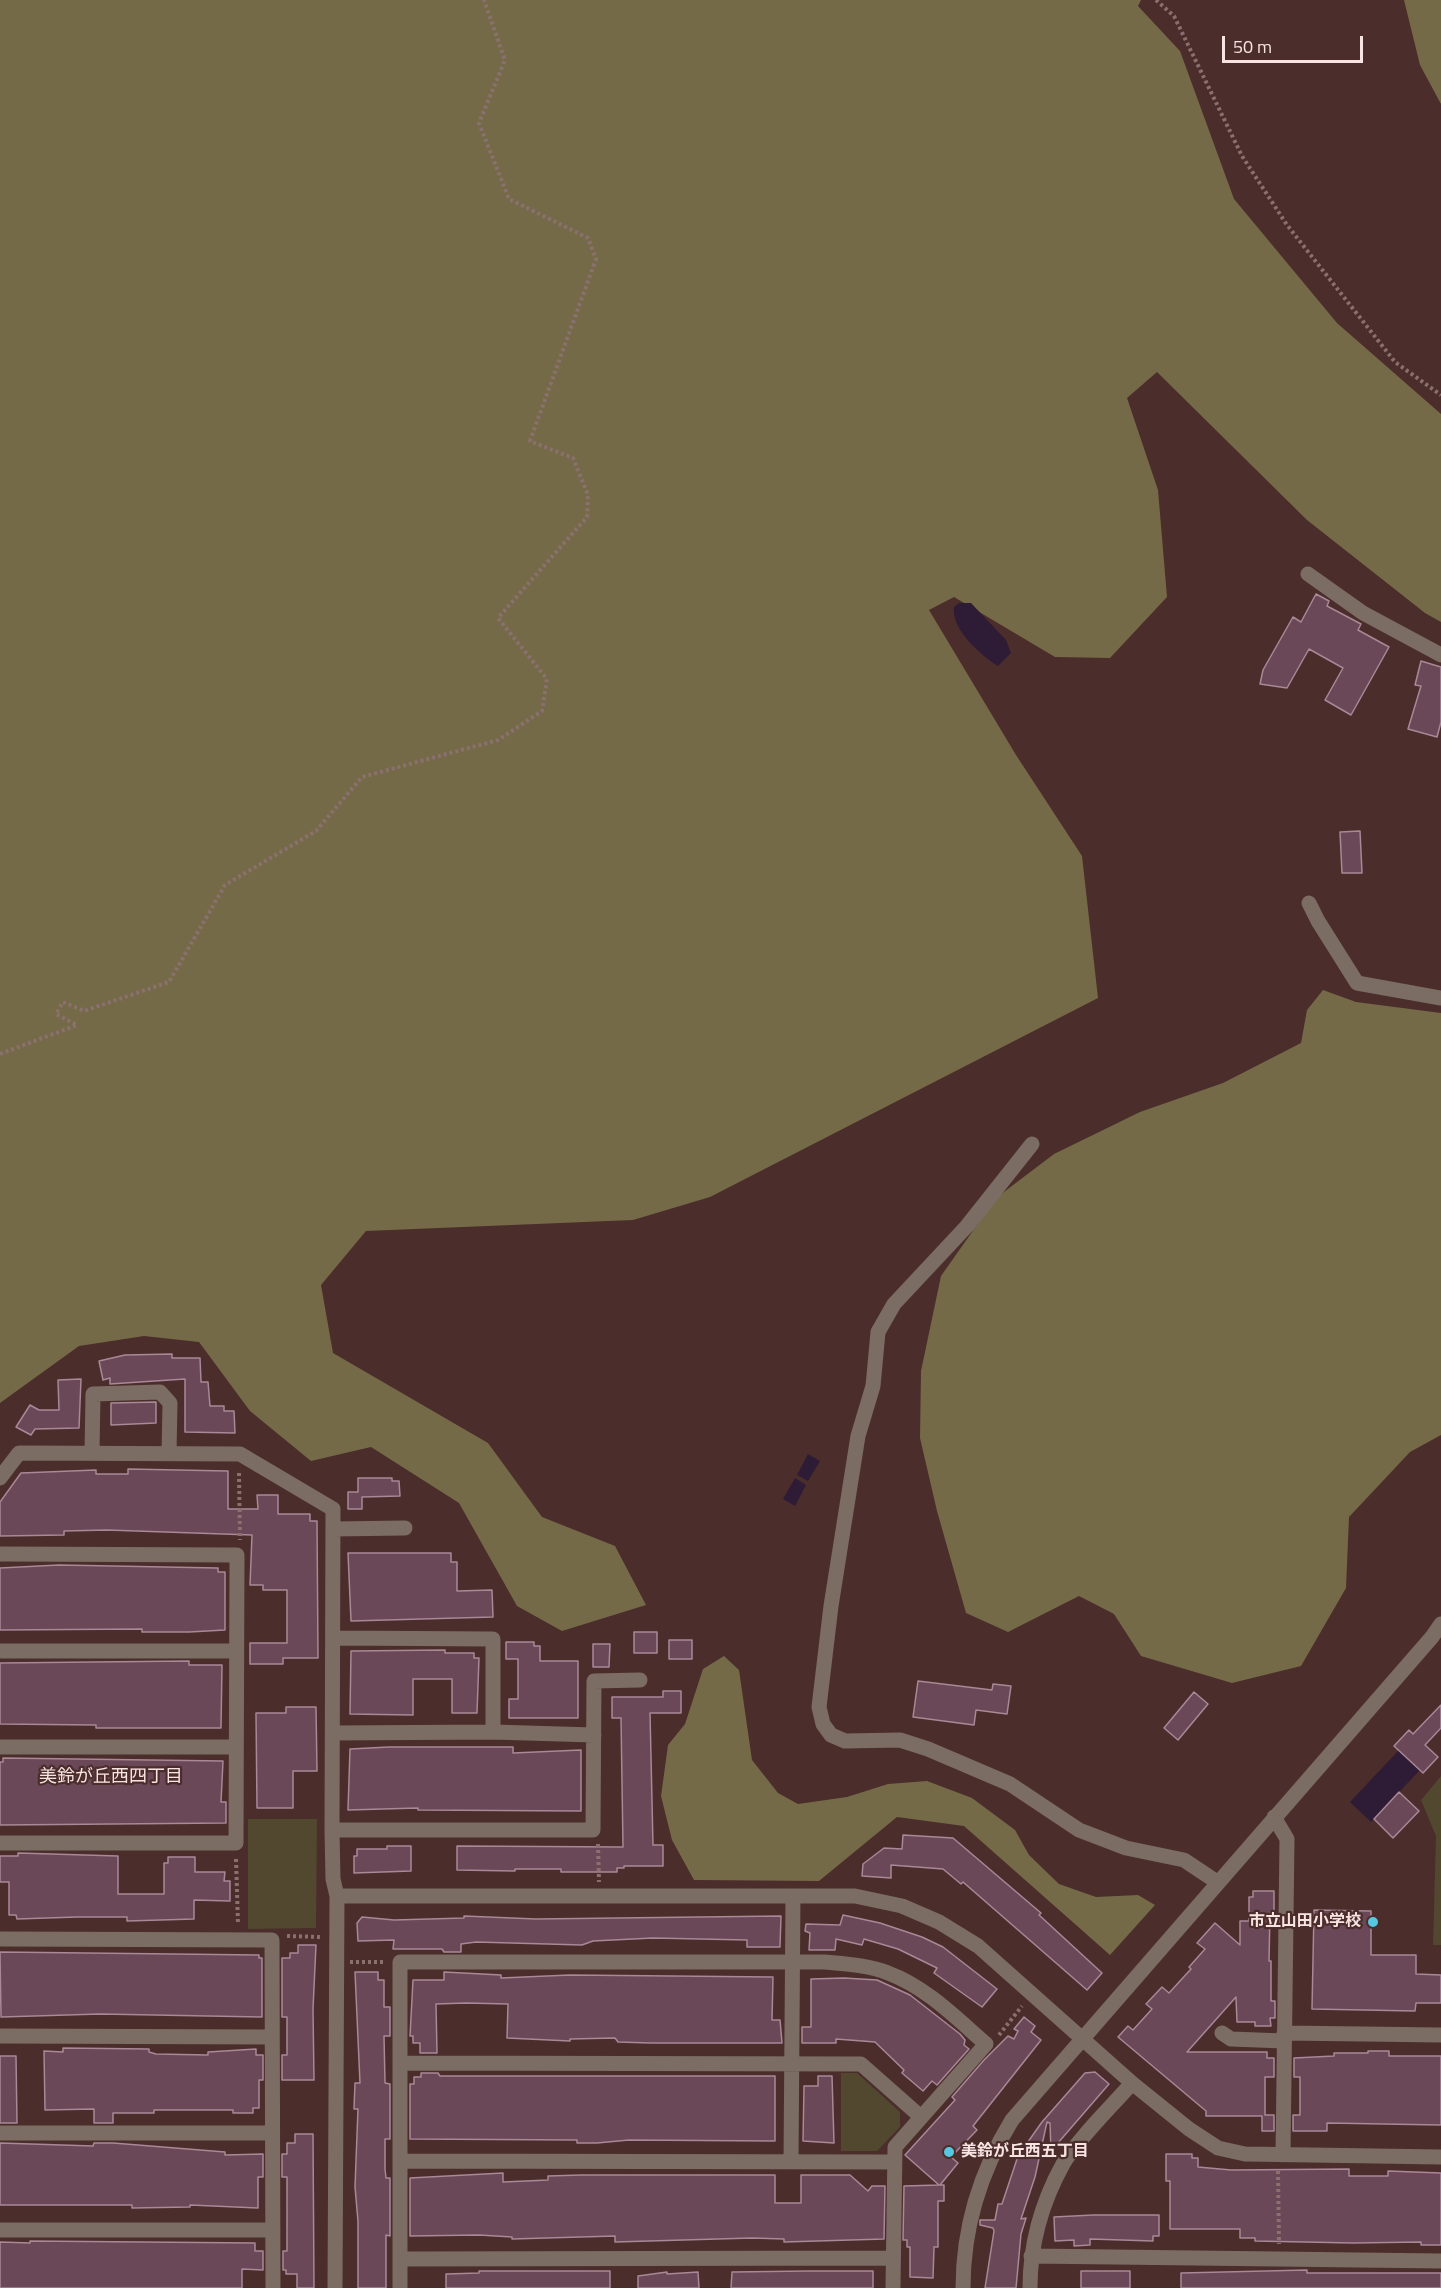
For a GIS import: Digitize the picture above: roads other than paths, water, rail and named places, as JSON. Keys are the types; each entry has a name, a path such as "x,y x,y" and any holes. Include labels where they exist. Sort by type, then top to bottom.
{"street":[{"path":"1308,574 1363,613 1441,655"},
{"path":"1309,903 1317,921 1357,983 1441,998"},
{"path":"1032,1144 967,1226 894,1304 878,1332 873,1386 858,1436 831,1606 819,1707 823,1724 831,1735 845,1742 900,1740 928,1749 1010,1784 1079,1830 1126,1848 1184,1860 1217,1882"},
{"path":"92,1453 93,1394 160,1392 170,1403 169,1453"},
{"path":"0,1478 19,1453 240,1454 333,1509 332,1830 333,1879 337,1896 335,2288"},
{"path":"333,1529 405,1528"},
{"path":"0,1554 237,1556 236,1843 0,1843"},
{"path":"963,2288 966,2233 980,2184 994,2148 1012,2120 1441,1624"},
{"path":"334,1638 493,1639 493,1732"},
{"path":"0,1651 236,1651"},
{"path":"332,1830 593,1830 594,1680 640,1680"},
{"path":"333,1733 493,1732 594,1735"},
{"path":"0,1747 236,1746"},
{"path":"1274,1817 1287,1839 1281,2159"},
{"path":"337,1896 855,1896 902,1906 939,1922 978,1946 1132,2083 1189,2129 1218,2148 1281,2159 1441,2157"},
{"path":"791,2161 793,1896"},
{"path":"0,1939 272,1940 273,2288"},
{"path":"400,2288 400,1962 860,1965 888,1973 922,1990 986,2044 895,2147 893,2288"},
{"path":"1222,2033 1231,2039 1441,2035"},
{"path":"0,2036 272,2037"},
{"path":"400,2063 861,2064 921,2117"},
{"path":"1030,2288 1031,2256 1044,2206 1064,2162 1132,2083"},
{"path":"0,2133 272,2133"},
{"path":"400,2161 894,2162"},
{"path":"0,2230 273,2230"},
{"path":"1031,2256 1441,2261"},
{"path":"400,2259 893,2258"}],"place":[{"name":"市立山田小学校","path":"1373,1922"},
{"name":"美鈴が丘西五丁目","path":"949,2152"}],"district":[{"name":"美鈴が丘西四丁目","path":"111,1778"}]}
